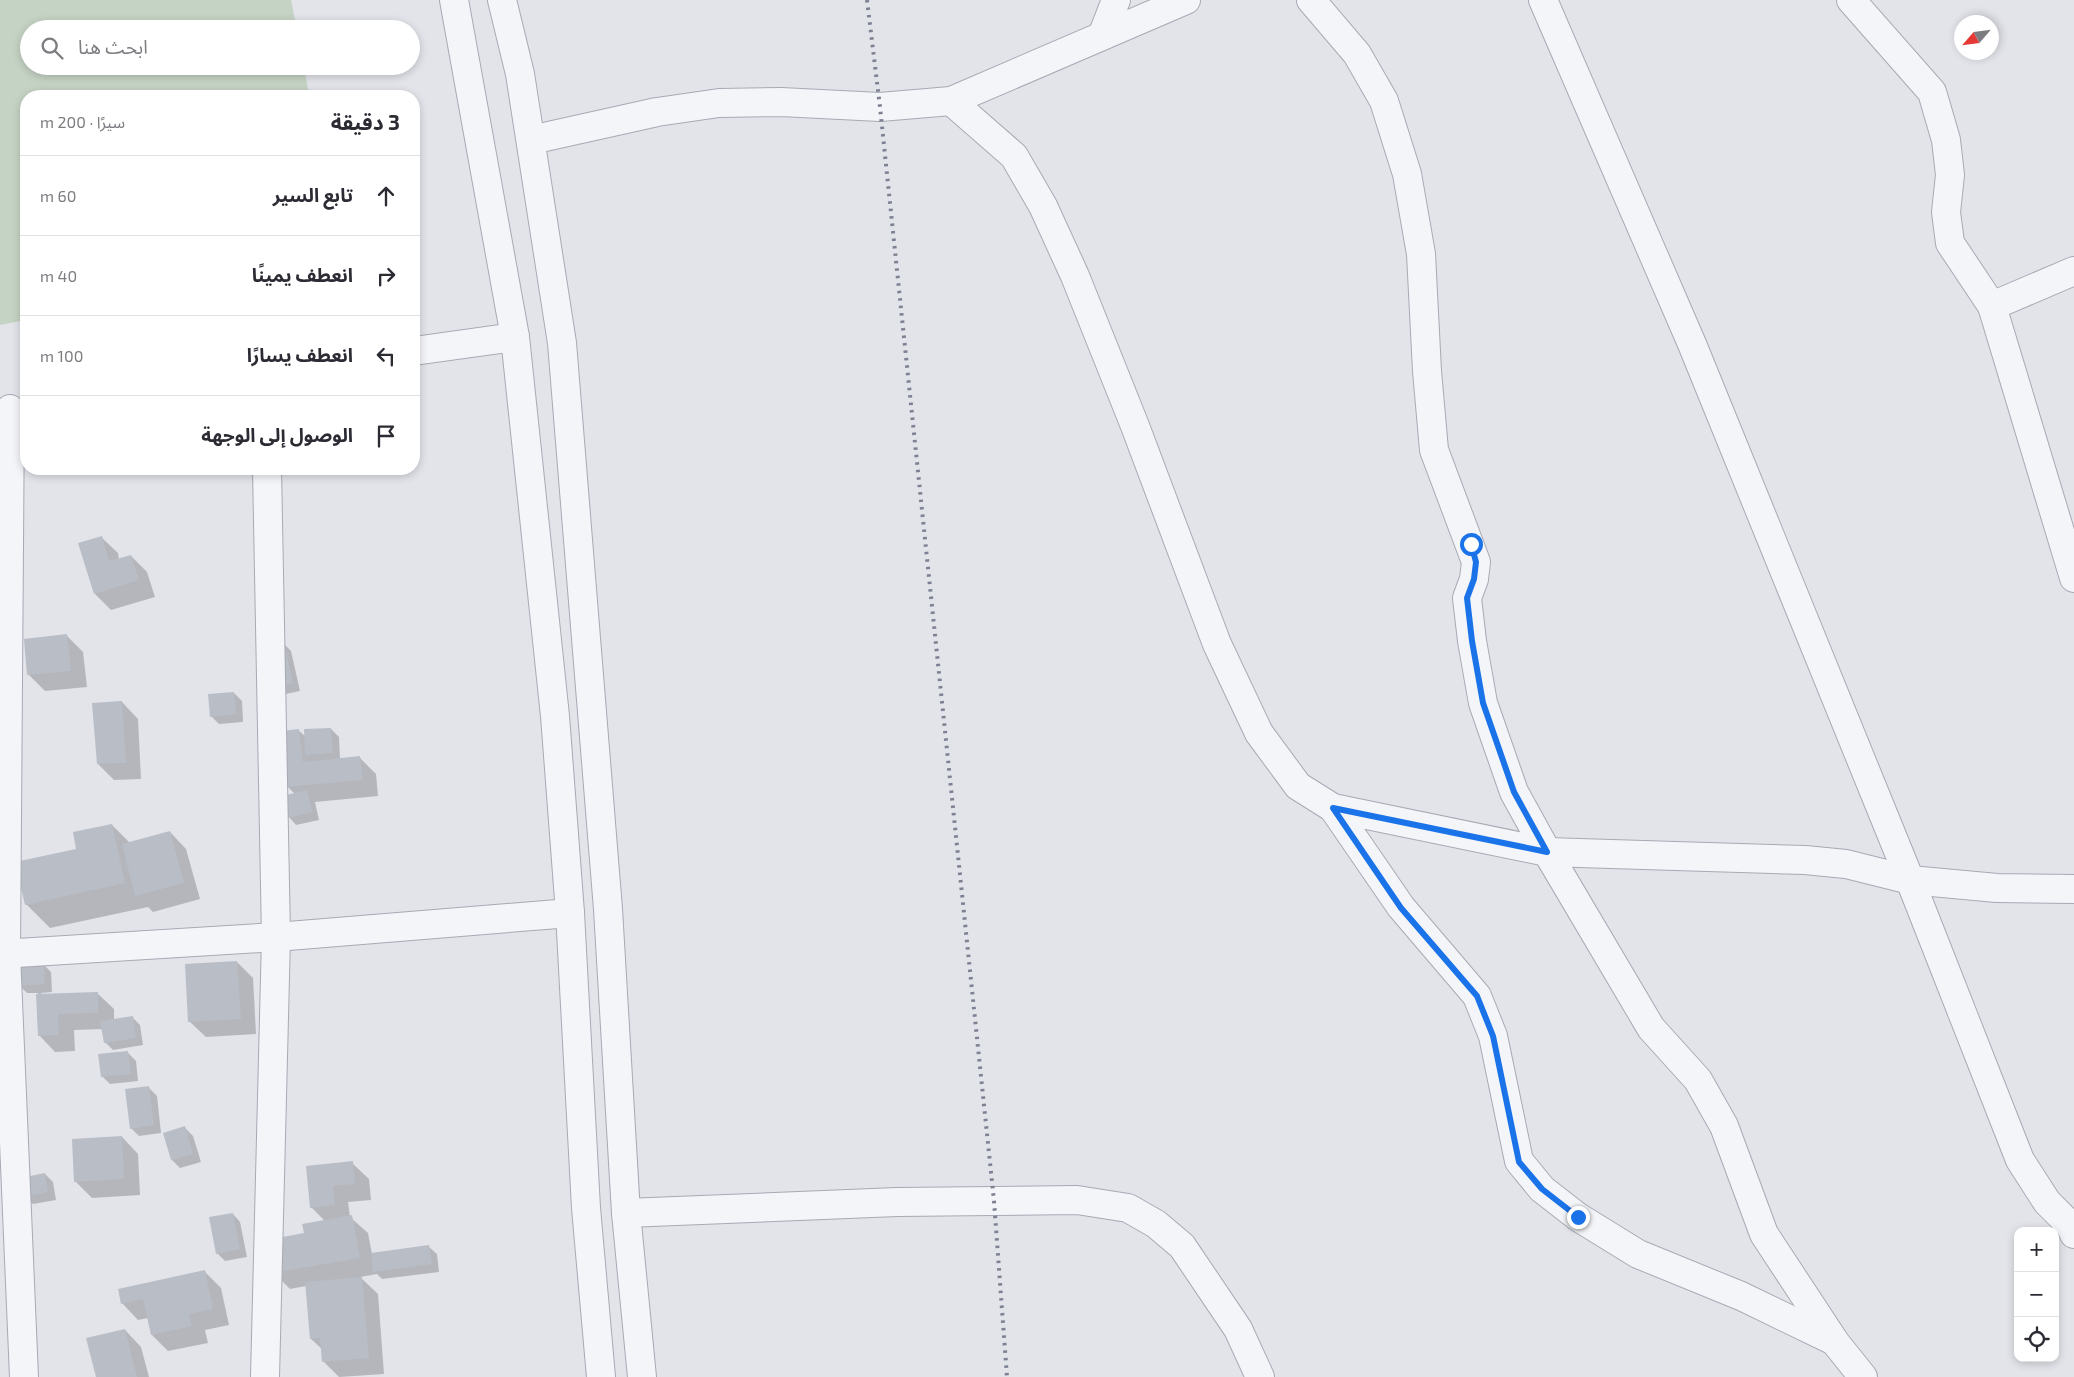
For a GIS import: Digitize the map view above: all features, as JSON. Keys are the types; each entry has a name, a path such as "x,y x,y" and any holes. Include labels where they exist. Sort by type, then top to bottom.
{"street":[{"path":"454,0 515,337 554,716 570,913 586,1208 601,1377"},
{"path":"502,0 520,74 562,343 608,909 626,1213 642,1377"},
{"path":"1102,36 1116,0"},
{"path":"531,140 657,112 719,102 781,102 880,107 951,101 1186,0"},
{"path":"1311,0 1357,54 1384,101 1408,174 1421,254 1427,371 1434,450 1476,562 1474,579 1467,598 1472,641 1483,703 1514,792 1547,852 1651,1028 1698,1080 1724,1126 1764,1234 1835,1342 1863,1377"},
{"path":"1544,0 1692,344 1910,880 2020,1160 2047,1202 2070,1225 2074,1234"},
{"path":"1851,0 1932,92 1946,140 1950,175 1946,212 1950,243 1992,306 2074,578"},
{"path":"951,101 1014,156 1043,206 1075,276 1225,662 1259,733 1298,786 1333,808 1547,852 1821,862 1846,864 1910,880 1997,888 2074,890"},
{"path":"1992,306 2074,271"},
{"path":"420,350 515,337"},
{"path":"12,409 3,954 24,1377"},
{"path":"265,1377 276,937 267,475"},
{"path":"1333,808 1401,908 1477,996 1493,1036 1519,1162 1542,1189 1578,1217 1638,1254 1741,1296 1835,1342"},
{"path":"3,954 276,937 570,913"},
{"path":"626,1213 896,1202 1078,1200 1128,1208 1156,1224 1182,1246 1238,1329 1260,1377"}],"green space":[{"path":"0,0 291,0 295,20 20,20 20,75 306,75 308,90 20,90 20,321 0,325"}],"building":[{"path":"102,536 109,561 131,555 139,580 94,594 78,543"},
{"path":"67,634 71,671 27,675 24,639"},
{"path":"284,642 293,683 272,688"},
{"path":"234,692 236,714 210,717 208,694"},
{"path":"122,701 126,763 97,764 92,703"},
{"path":"331,728 333,753 305,755 304,729"},
{"path":"299,729 303,762 360,756 363,780 286,787 281,731"},
{"path":"307,790 312,812 287,818 282,796"},
{"path":"112,824 125,883 25,905 15,862 76,849 73,832"},
{"path":"170,831 184,883 135,896 122,844"},
{"path":"237,961 241,1019 188,1022 185,964"},
{"path":"44,963 45,984 18,986 17,964"},
{"path":"98,992 98,1013 58,1014 59,1035 38,1036 36,994"},
{"path":"133,1016 136,1038 104,1043 100,1021"},
{"path":"128,1051 131,1074 101,1077 98,1054"},
{"path":"149,1086 154,1125 130,1129 125,1089"},
{"path":"185,1126 193,1154 171,1160 163,1133"},
{"path":"122,1136 124,1179 74,1182 72,1139"},
{"path":"353,1161 355,1184 333,1186 335,1205 310,1208 306,1166"},
{"path":"45,1173 48,1192 23,1197 20,1178"},
{"path":"233,1213 240,1249 216,1254 209,1217"},
{"path":"352,1215 360,1258 273,1273 267,1240 304,1233 302,1224"},
{"path":"429,1245 432,1264 373,1272 371,1253"},
{"path":"205,1270 213,1309 189,1314 192,1326 151,1335 143,1299 121,1304 118,1289"},
{"path":"362,1277 369,1358 322,1362 320,1338 310,1339 305,1282"},
{"path":"125,1329 137,1377 96,1377 86,1338"}],"railway":[{"path":"867,0 880,107 994,1201 1007,1377"}],"route":[{"path":"1471,544 1476,562 1474,579 1467,598 1472,641 1483,703 1514,792 1547,852 1333,808 1401,908 1448,960 1477,996 1493,1036 1519,1162 1542,1189 1578,1217"}]}
